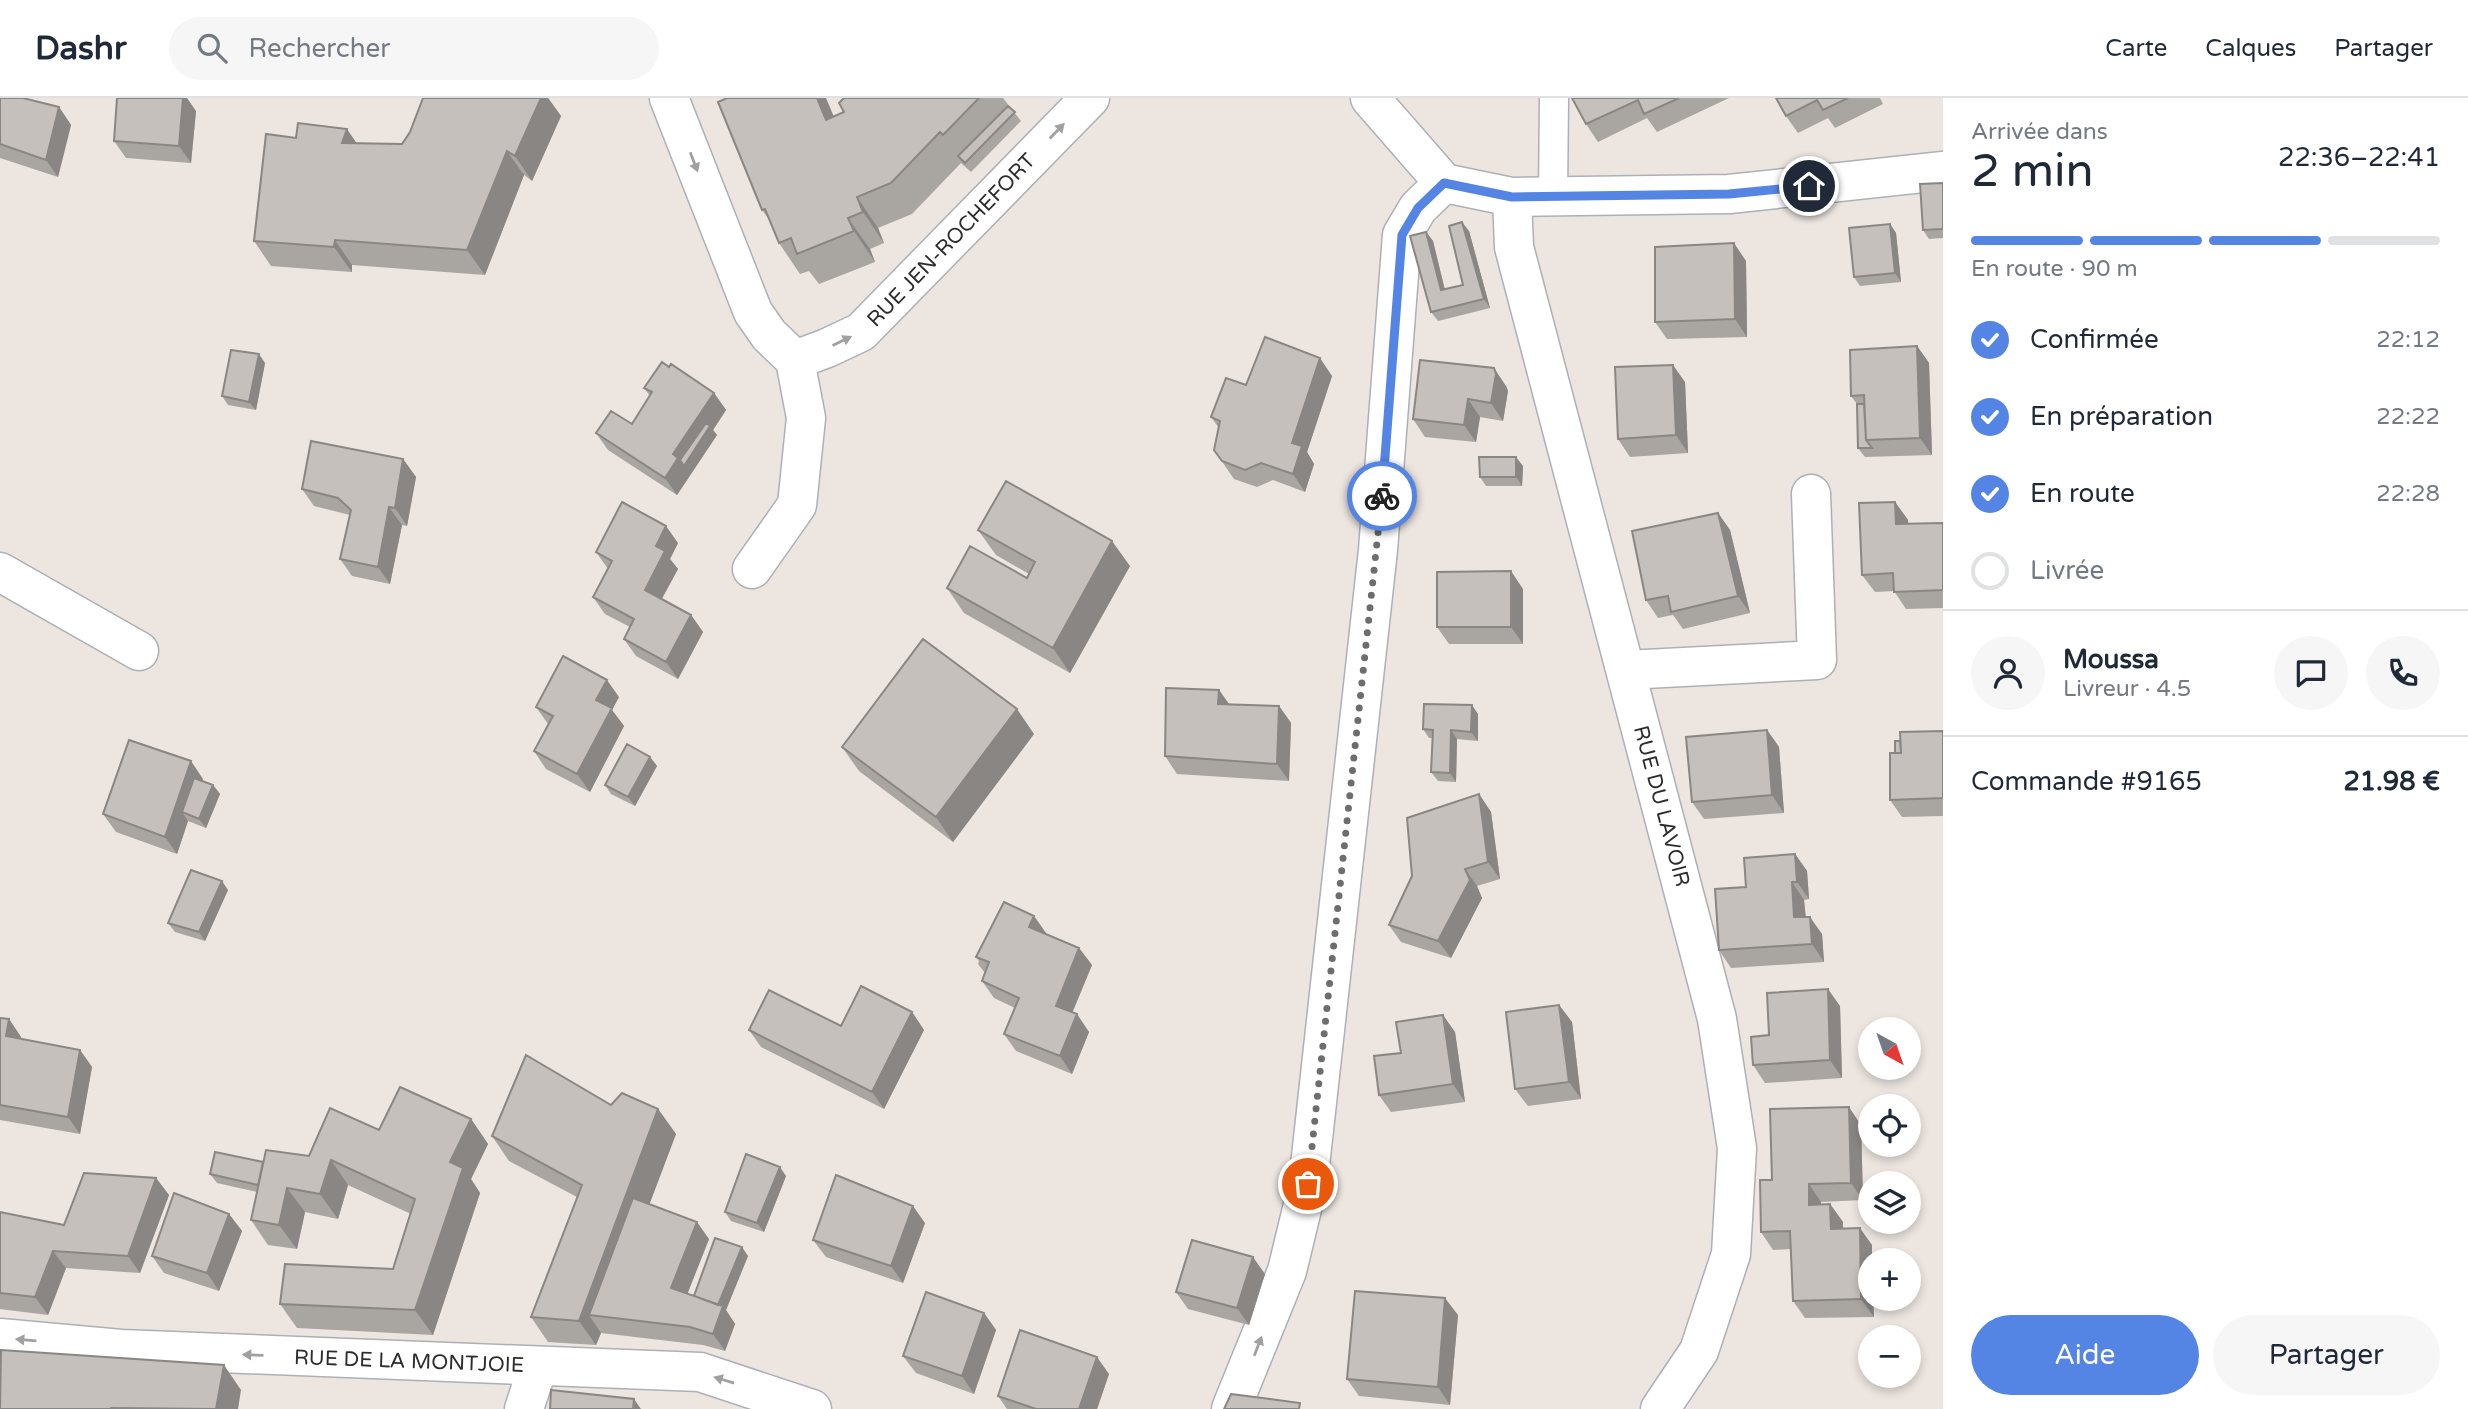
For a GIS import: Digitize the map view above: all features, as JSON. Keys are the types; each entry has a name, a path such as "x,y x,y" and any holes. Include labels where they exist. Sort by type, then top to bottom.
{"street":[{"path":"669,98 753,312 769,335 795,359 806,418 797,505 752,569"},
{"name":"RUE JEN-ROCHEFORT","path":"795,359 861,332 1090,98"},
{"path":"1370,98 1444,183 1512,197 1729,194 1943,171"},
{"path":"1231,1409 1287,1271 1308,1184 1378,550 1402,235 1418,208 1444,183"},
{"name":"RUE DU LAVOIR","path":"1512,197 1514,247 1717,1019 1737,1148 1731,1254 1699,1352 1660,1409"},
{"path":"1626,670 1817,660 1811,494"},
{"path":"0,572 139,651"},
{"name":"RUE DE LA MONTJOIE","path":"0,1338 121,1349 701,1372 787,1405"},
{"path":"524,1409 538,1366"}],"lane":[{"path":"1553,196 1554,98"}],"building":[{"path":"0,98 23,98 59,107 46,160 0,144"},
{"path":"117,98 183,98 179,146 114,141"},
{"path":"423,98 541,98 515,156 507,151 467,250 335,240 334,247 254,241 266,134 296,138 298,123 347,129 342,143 402,144 410,132"},
{"path":"727,98 817,98 826,120 844,112 839,103 844,98 979,98 943,135 940,132 891,183 857,197 863,212 848,218 854,231 797,254 791,238 779,243 765,209 762,210 718,102"},
{"path":"1572,98 1679,98 1644,114 1638,100 1586,124"},
{"path":"1776,98 1848,98 1823,110 1817,100 1786,116"},
{"path":"1008,106 1015,112 965,163 958,156"},
{"path":"1943,183 1943,229 1923,230 1920,184"},
{"path":"1462,222 1484,299 1431,312 1410,236 1426,232 1441,290 1463,285 1449,226"},
{"path":"1890,224 1895,273 1854,277 1849,228"},
{"path":"1734,243 1735,319 1655,322 1655,247"},
{"path":"1265,337 1320,358 1292,443 1302,446 1293,474 1261,463 1245,470 1222,461 1214,450 1220,421 1211,417 1226,378 1246,385"},
{"path":"1917,346 1920,438 1866,440 1864,395 1851,396 1850,350"},
{"path":"231,350 259,354 249,402 222,396"},
{"path":"1420,360 1494,368 1496,374 1491,403 1468,399 1464,425 1413,419"},
{"path":"662,362 669,367 671,364 714,393 673,454 678,458 665,478 596,433 611,411 632,424 652,392 644,388"},
{"path":"1673,365 1676,435 1618,439 1615,367"},
{"path":"1857,404 1864,404 1866,440 1872,448 1858,448"},
{"path":"706,423 710,426 684,466 680,460"},
{"path":"311,441 403,459 395,508 389,507 378,567 340,559 351,510 338,498 302,489"},
{"path":"1479,457 1516,457 1516,477 1480,477"},
{"path":"1006,481 1112,541 1053,648 947,588 970,546 1027,578 1035,562 978,530"},
{"path":"622,502 666,526 656,546 665,551 645,590 691,615 666,662 624,639 634,619 593,597 612,561 596,552"},
{"path":"1895,502 1896,524 1943,523 1943,590 1894,592 1893,573 1862,575 1859,503"},
{"path":"1718,513 1738,596 1671,612 1668,596 1646,600 1632,531"},
{"path":"1511,571 1511,627 1437,627 1437,572"},
{"path":"923,639 1017,709 936,817 842,747"},
{"path":"563,656 607,680 596,700 612,708 577,774 534,751 553,716 536,707"},
{"path":"1166,688 1219,690 1218,704 1279,706 1277,764 1165,756"},
{"path":"1424,704 1472,705 1471,732 1451,730 1450,773 1431,772 1433,730 1423,729"},
{"path":"1767,730 1772,795 1692,802 1686,737"},
{"path":"1943,731 1943,798 1890,800 1890,753 1901,753 1900,732"},
{"path":"129,740 191,761 165,837 103,814"},
{"path":"1895,741 1900,741 1901,753 1895,753"},
{"path":"627,744 650,757 628,797 605,785"},
{"path":"194,778 213,785 199,819 182,812"},
{"path":"1479,794 1488,862 1465,869 1470,880 1438,941 1389,925 1412,876 1407,818"},
{"path":"1795,854 1797,882 1792,882 1794,917 1810,917 1812,944 1719,950 1715,889 1746,887 1744,858"},
{"path":"191,870 222,881 199,932 168,923"},
{"path":"1004,902 1034,916 1029,927 1079,948 1056,1006 1077,1014 1060,1056 1004,1034 1019,998 982,981 989,962 976,957"},
{"path":"861,986 912,1012 872,1092 749,1030 769,990 841,1026"},
{"path":"1828,989 1830,1060 1753,1065 1751,1037 1769,1035 1767,993"},
{"path":"1559,1005 1569,1082 1515,1089 1506,1012"},
{"path":"1443,1015 1453,1084 1379,1095 1374,1056 1401,1053 1396,1022"},
{"path":"0,1018 9,1019 6,1036 80,1050 68,1117 0,1105"},
{"path":"526,1055 611,1105 622,1093 658,1109 579,1321 531,1317 582,1185 492,1136"},
{"path":"400,1087 471,1119 450,1162 463,1168 415,1310 280,1304 285,1264 393,1269 415,1199 331,1160 320,1194 287,1188 279,1225 251,1220 266,1150 309,1156 330,1108 379,1130"},
{"path":"1849,1107 1851,1183 1809,1184 1809,1205 1830,1204 1831,1229 1858,1228 1860,1248 1858,1248 1858,1299 1793,1301 1790,1231 1761,1232 1760,1180 1772,1180 1770,1109"},
{"path":"215,1152 263,1162 258,1185 210,1174"},
{"path":"746,1154 780,1167 757,1223 725,1212"},
{"path":"84,1173 156,1178 128,1256 53,1251 35,1297 0,1293 0,1212 64,1225"},
{"path":"836,1175 913,1206 891,1266 813,1240"},
{"path":"174,1193 229,1214 207,1273 152,1256"},
{"path":"633,1198 697,1222 671,1288 723,1306 713,1334 690,1327 589,1315"},
{"path":"715,1238 742,1247 718,1305 694,1296"},
{"path":"1192,1240 1253,1257 1237,1308 1176,1292"},
{"path":"1355,1291 1445,1298 1438,1387 1347,1379"},
{"path":"926,1292 984,1313 962,1376 903,1356"},
{"path":"1020,1330 1097,1357 1079,1409 1036,1409 998,1396"},
{"path":"1,1350 224,1365 216,1409 0,1409"},
{"path":"551,1390 634,1399 633,1409 550,1409"},
{"path":"1231,1394 1300,1403 1299,1409 1224,1409"}],"way so far":[{"path":"1308,1184 1382,496"}],"route":[{"path":"1382,496 1402,235 1418,208 1444,183 1512,197 1729,194 1809,186"}]}
